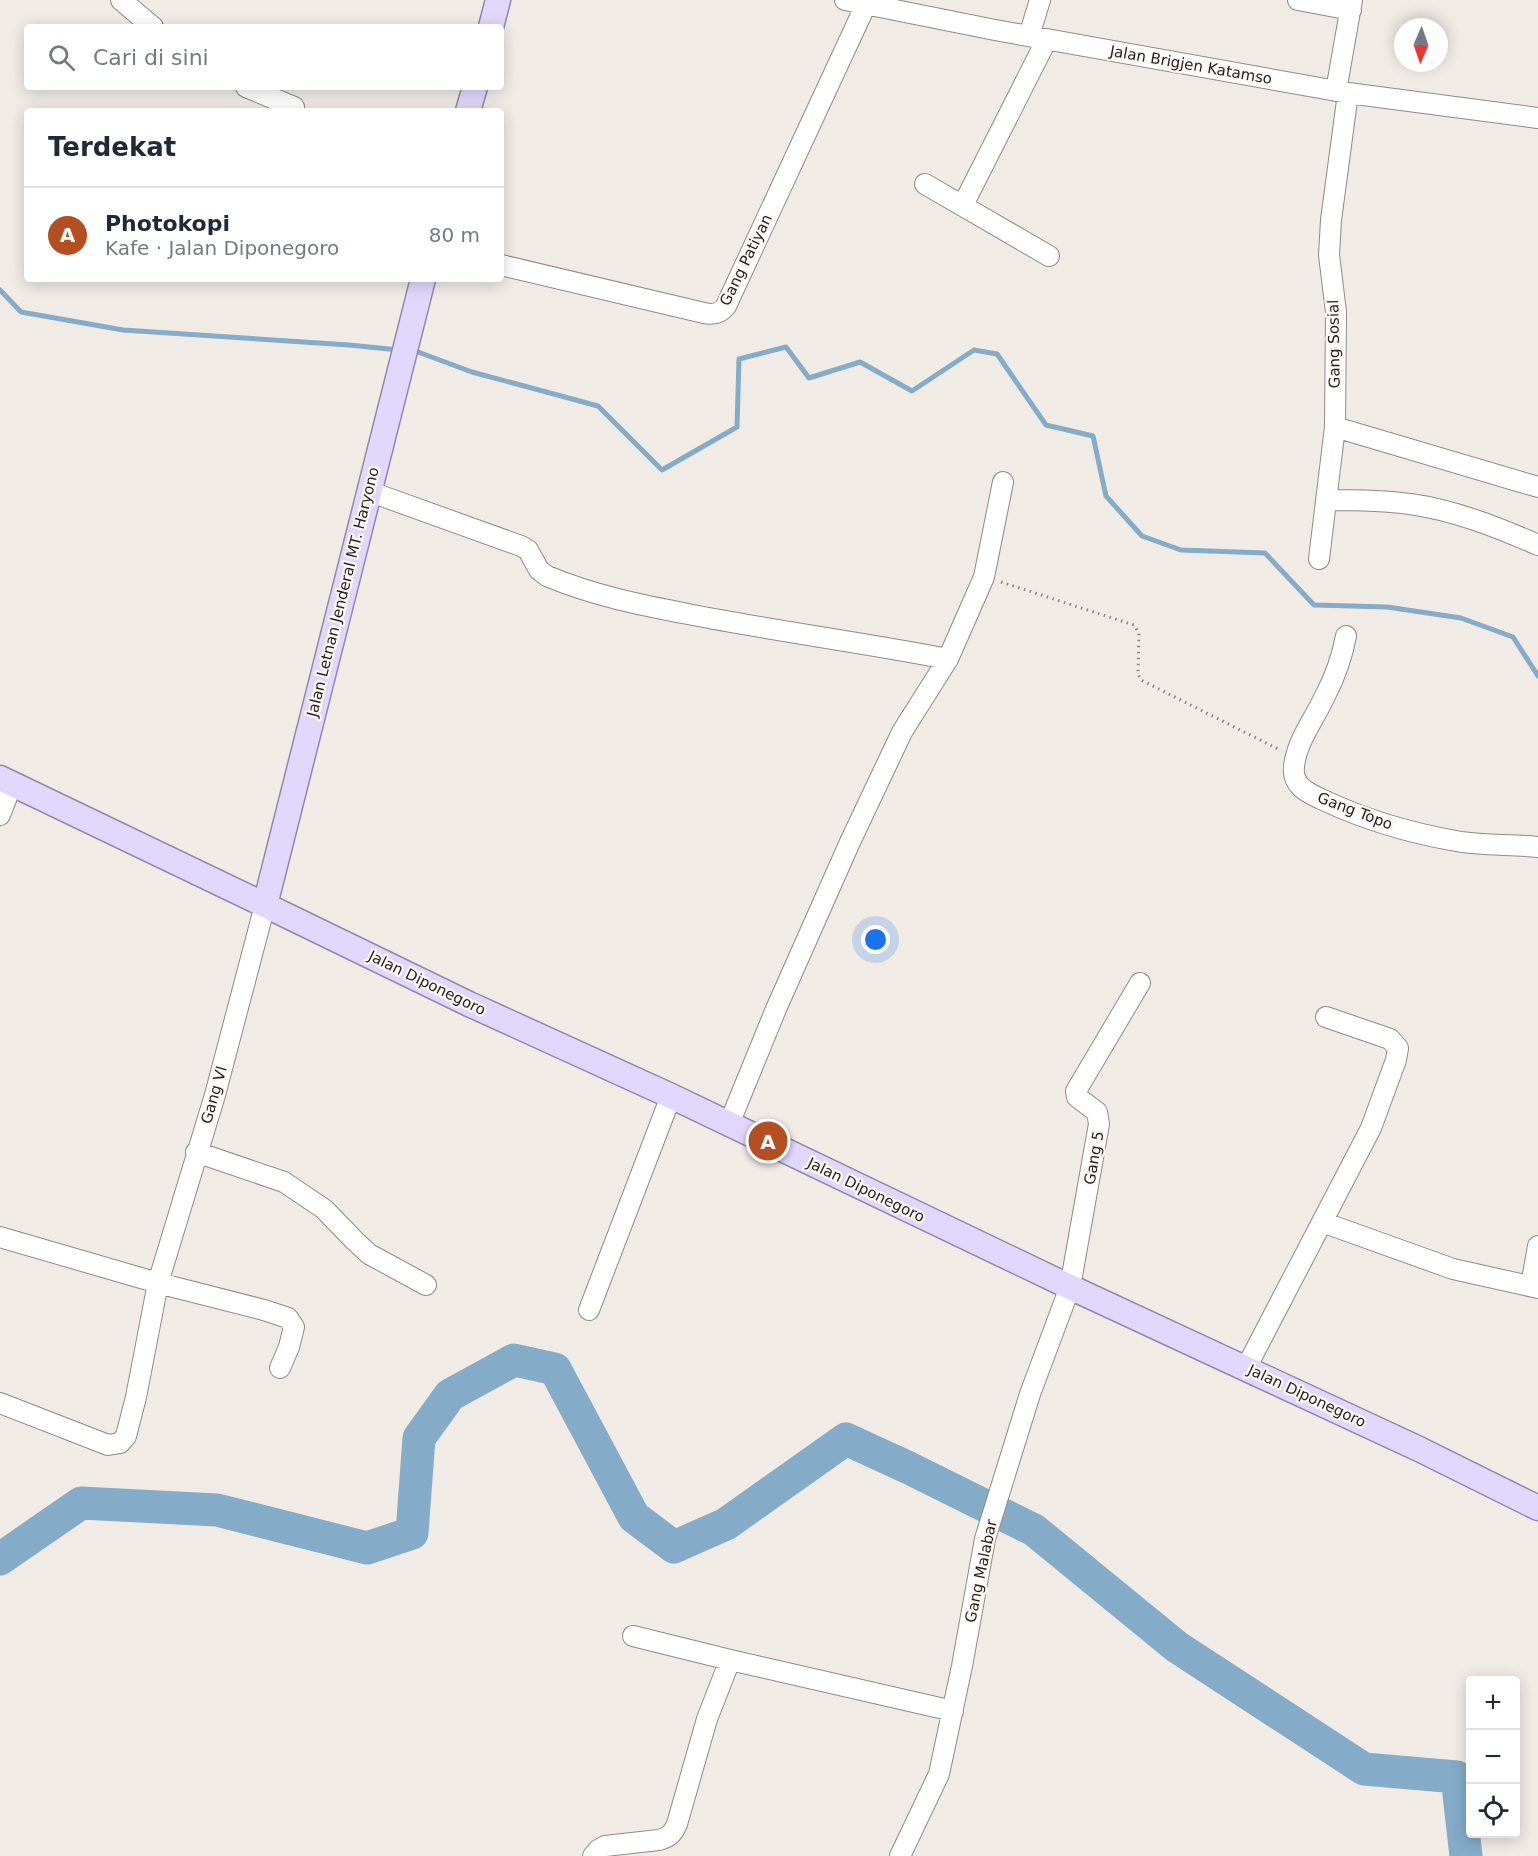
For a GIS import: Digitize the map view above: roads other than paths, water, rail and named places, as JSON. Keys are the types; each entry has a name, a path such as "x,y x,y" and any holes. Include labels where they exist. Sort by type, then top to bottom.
{"main road":[{"path":"492,24 498,0"},
{"path":"469,108 474,90"},
{"name":"Jalan Letnan Jenderal MT. Haryono","path":"265,905 422,282"},
{"name":"Jalan Diponegoro","path":"6,781 469,1004 671,1096 1070,1287 1419,1449 1538,1508"}],"street":[{"path":"121,0 149,24"},
{"name":"Jalan Brigjen Katamso","path":"845,0 867,2 1038,38 1342,92 1538,118"},
{"path":"963,205 1038,38 1040,0"},
{"path":"1298,0 1352,5"},
{"name":"Gang Patiyan","path":"504,266 704,313 716,314 722,311 867,2"},
{"name":"Gang Sosial","path":"1319,559 1335,427 1336,312 1329,255 1331,220 1352,5"},
{"path":"254,90 294,106"},
{"path":"925,184 1049,255"},
{"path":"1335,427 1538,487"},
{"path":"729,1124 776,1009 850,842 902,732 948,659 984,577 1003,482"},
{"path":"368,491 521,546 532,555 539,570 547,576 632,603 746,626 883,646 948,659"},
{"path":"1326,500 1412,504 1463,516 1508,531 1538,545"},
{"name":"Gang Topo","path":"1346,636 1341,661 1296,757 1294,774 1301,787 1339,807 1370,819 1458,841 1538,847"},
{"path":"0,815 6,781"},
{"name":"Gang VI","path":"0,1403 108,1445 120,1443 126,1436 136,1397 158,1283 215,1095 265,905"},
{"name":"Gang 5","path":"1070,1287 1099,1124 1097,1112 1077,1097 1076,1091 1140,983"},
{"path":"1246,1368 1371,1128 1396,1060 1398,1048 1390,1039 1326,1017"},
{"path":"589,1310 671,1096"},
{"path":"196,1152 284,1182 324,1209 369,1254 426,1285"},
{"path":"1322,1222 1453,1269 1535,1287 1538,1246"},
{"path":"0,1237 288,1318 294,1326 289,1347 280,1368"},
{"name":"Gang Malabar","path":"900,1856 939,1774 985,1539 1030,1394 1070,1287"},
{"path":"633,1636 952,1711"},
{"path":"593,1856 605,1846 659,1840 672,1834 677,1824 707,1719 730,1660"}],"waterway":[{"path":"0,290 21,312 123,330 399,350"},
{"path":"411,352 418,352 472,372 598,406 662,470 737,427 739,359 786,347 809,378 860,362 912,391 974,350 997,354 1046,425 1093,436 1106,496 1142,536 1181,550 1265,553 1314,605 1387,607 1461,618 1513,637 1538,676"},
{"path":"0,1559 81,1503 217,1510 367,1548 412,1533 419,1438 450,1395 514,1360 555,1369 634,1517 674,1547 726,1524 846,1439 1034,1530 1177,1647 1364,1769 1457,1777 1466,1856"}],"place":[{"name":"Photokopi","path":"768,1141"}]}
